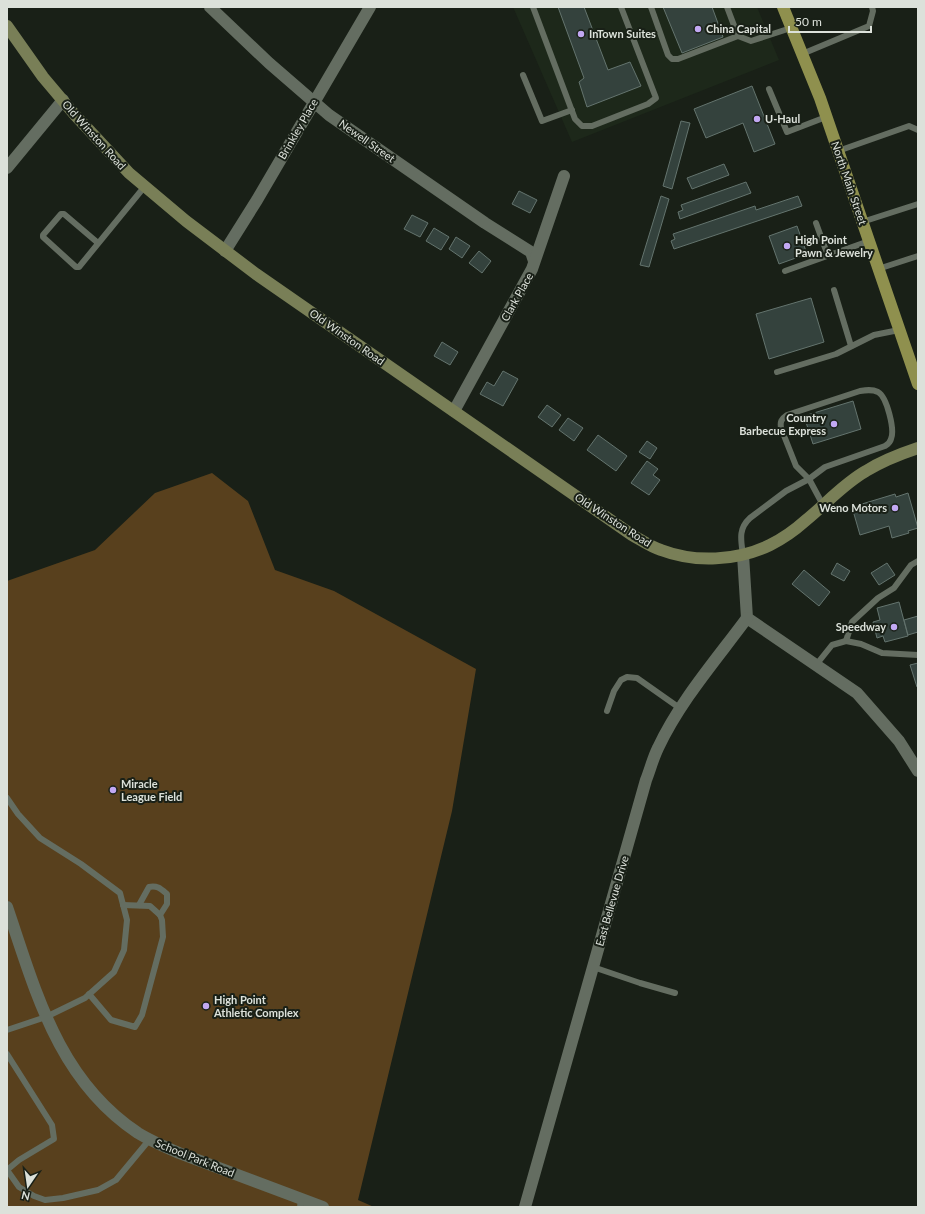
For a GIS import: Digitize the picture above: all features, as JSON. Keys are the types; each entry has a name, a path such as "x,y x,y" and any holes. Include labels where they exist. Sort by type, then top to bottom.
{"main road":[{"name":"North Main Street","path":"783,7 826,117 918,384"}],"street":[{"name":"Newell Street","path":"210,7 269,63 329,115 485,223 531,252 534,261"},
{"name":"Brinkley Place","path":"225,251 257,200 370,7"},
{"name":"Old Winston Road","path":"7,26 63,100 129,173 186,221 256,274 632,535 660,550 685,557 712,559 743,555 770,545 805,521 838,492 865,472 888,460 918,448"},
{"path":"7,168 63,100"},
{"name":"Clark Place","path":"454,411 532,269 564,176"},
{"path":"743,555 747,618 857,693 899,741 918,771"},
{"name":"East Bellevue Drive","path":"525,1207 646,780 658,748 693,690 747,618"},
{"name":"School Park Road","path":"7,907 37,994 61,1049 85,1083 101,1101 138,1133 179,1153 300,1203 323,1207"}],"lane":[{"path":"533,7 575,119 582,126 592,126 648,104 656,98 621,7"},
{"path":"651,7 668,55 672,59 678,59 738,36 751,41 791,28"},
{"path":"727,7 738,36"},
{"path":"802,54 868,26 873,11 872,7"},
{"path":"523,75 542,121 572,110"},
{"path":"769,89 787,132 826,117"},
{"path":"838,151 909,126 918,130"},
{"path":"98,243 64,214 61,214 43,235 43,237 76,267 79,267 145,186"},
{"path":"862,222 918,204"},
{"path":"816,223 828,256"},
{"path":"785,271 869,241"},
{"path":"878,269 918,256"},
{"path":"834,290 851,346"},
{"path":"777,372 836,354 874,335 899,330"},
{"path":"743,555 740,536 744,523 786,491 809,479 825,467 885,446 891,442 892,426 882,396 878,392 873,390 860,391 786,415 782,419 780,424 781,428 796,466 809,479 823,505"},
{"path":"846,641 852,622 878,598 894,588 911,565 918,560"},
{"path":"816,665 832,645 846,641 861,644 882,653 918,655"},
{"path":"607,711 614,691 620,680 627,677 637,678 681,709"},
{"path":"7,798 18,814 40,838 81,864 120,893 127,920 124,950 114,972 85,998 46,1017 7,1030"},
{"path":"139,905 149,887 154,886 160,888 167,894 167,904 160,914"},
{"path":"89,994 111,1020 135,1027 142,1015 162,937 162,920 160,914 150,906 123,905"},
{"path":"593,967 675,993"},
{"path":"7,1054 52,1125 54,1139 19,1160 7,1170 19,1187 34,1196 45,1200 98,1190 116,1180 150,1139"}],"shaded area":[{"path":"513,7 757,7 779,60 572,142"},
{"name":"High Point Athletic Complex","path":"212,473 248,501 275,570 334,591 476,669 452,811 358,1200 374,1207 7,1207 7,581 95,550 155,493"}],"building":[{"name":"InTown Suites","path":"558,7 584,7 608,70 630,62 641,86 587,107 579,82 584,78"},
{"path":"663,7 712,7 723,37 682,53"},
{"path":"752,86 775,144 754,152 743,123 706,138 694,109"},
{"path":"681,121 690,123 672,189 663,186"},
{"path":"724,164 729,175 692,189 687,178"},
{"path":"746,182 751,193 680,219 678,212 683,210 681,205"},
{"path":"519,191 537,200 530,213 512,204"},
{"path":"661,196 669,199 649,267 640,265"},
{"path":"798,196 802,206 674,249 671,241 675,239 673,234 755,206 756,210"},
{"path":"412,215 428,223 420,237 404,229"},
{"path":"797,226 807,254 779,264 769,236"},
{"path":"434,228 449,237 441,250 426,241"},
{"path":"456,237 470,246 462,258 449,249"},
{"path":"479,251 491,261 482,273 469,263"},
{"path":"811,298 824,342 769,359 756,314"},
{"path":"442,342 458,352 450,365 434,356"},
{"path":"503,371 518,379 503,406 480,394 487,382 494,386"},
{"path":"853,401 861,429 813,444 804,416"},
{"path":"547,405 561,415 552,427 538,417"},
{"path":"568,418 583,428 574,441 559,430"},
{"path":"598,435 627,456 616,471 587,450"},
{"path":"647,441 657,448 650,459 639,452"},
{"path":"647,461 658,469 653,475 660,480 649,495 631,483"},
{"path":"908,493 918,528 908,531 909,533 892,538 889,526 860,535 852,507 895,494 896,497"},
{"path":"837,563 850,571 844,581 831,574"},
{"path":"887,563 895,575 879,585 871,573"},
{"path":"804,570 830,592 819,606 792,584"},
{"path":"899,602 908,636 885,642 883,636 877,638 873,622 880,620 877,608"},
{"path":"918,616 918,632 908,635 904,620"},
{"path":"918,663 918,687 917,687 910,665"}],"place":[{"name":"China Capital","path":"698,29"},
{"name":"InTown Suites","path":"581,34"},
{"name":"U-Haul","path":"757,119"},
{"name":"High Point Pawn & Jewelry","path":"787,246"},
{"name":"Country Barbecue Express","path":"834,424"},
{"name":"Weno Motors","path":"895,508"},
{"name":"Speedway","path":"894,627"},
{"name":"Miracle League Field","path":"113,790"},
{"name":"High Point Athletic Complex","path":"206,1006"}]}
